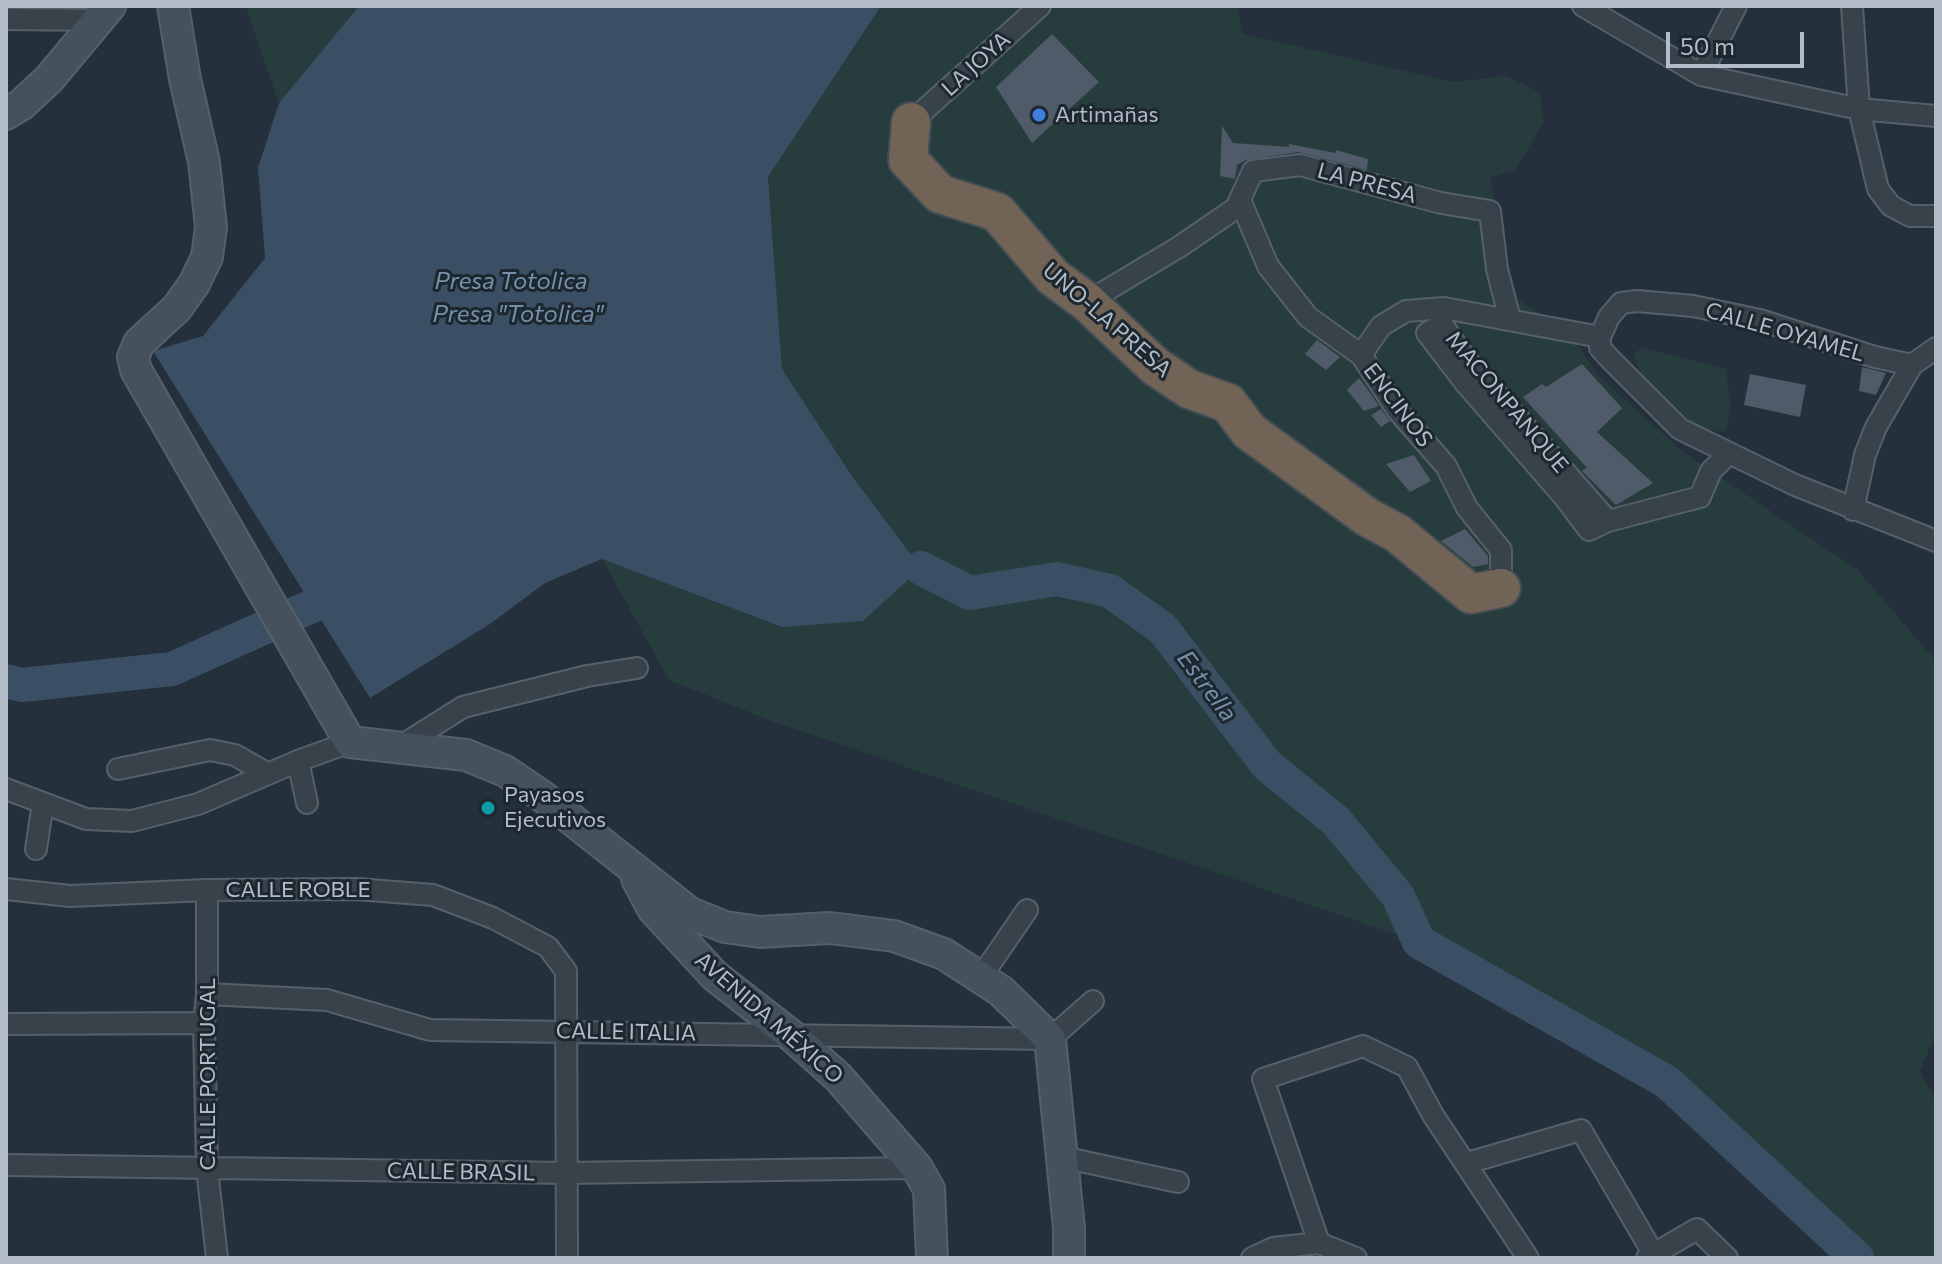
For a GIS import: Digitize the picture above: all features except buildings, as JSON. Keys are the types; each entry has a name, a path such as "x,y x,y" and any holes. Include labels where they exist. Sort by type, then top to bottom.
{"highway":[{"name":"UNO-LA PRESA","path":"911,122 908,160 940,194 997,212 1053,277 1087,302 1155,366 1189,389 1228,403 1249,431 1367,517 1397,533 1471,594 1501,588"}],"street":[{"path":"173,6 185,79 204,162 211,227 207,257 194,284 177,308 139,343 133,357 136,370 350,742"},
{"name":"LA JOYA","path":"911,122 1040,6"},
{"path":"1583,6 1701,75 1859,109 1936,116"},
{"path":"1701,75 1736,6"},
{"path":"1852,6 1859,109 1878,189 1891,206 1910,216 1936,216"},
{"path":"6,19 104,13"},
{"path":"6,114 21,105 49,79 104,13"},
{"name":"LA PRESA","path":"1087,302 1179,247 1236,208 1253,171 1300,165 1441,203 1490,211 1497,269 1510,320"},
{"name":"ENCINOS","path":"1240,200 1268,266 1308,317 1361,355 1398,411 1446,466 1467,508 1501,550 1501,588"},
{"name":"CALLE OYAMEL","path":"1600,337 1609,317 1621,303 1637,301 1693,306 1760,320 1875,357 1912,365"},
{"path":"1361,355 1381,326 1406,311 1444,308 1600,337 1600,348 1680,429 1853,510 1936,541"},
{"name":"MACONPANQUE","path":"1442,324 1465,358 1608,521 1589,530 1427,333 1442,324"},
{"path":"1853,510 1865,455 1876,427 1912,365 1936,348"},
{"path":"1608,521 1700,497 1711,471 1729,453"},
{"path":"401,746 463,707 587,676 637,668"},
{"path":"6,789 86,819 132,821 198,804 350,742 466,755 505,771 542,796 690,913 725,927 760,932 830,928 894,936 944,954 1001,991 1050,1039 1069,1228 1069,1258"},
{"path":"118,769 210,750 235,755 268,774"},
{"path":"298,761 307,803"},
{"path":"36,849 43,803"},
{"name":"AVENIDA MÉXICO","path":"630,865 653,909 715,976 792,1036 838,1077 917,1168 929,1189 932,1258"},
{"name":"CALLE ROBLE","path":"6,889 70,896 207,890 357,889 433,895 493,918 548,947 566,971 567,1031"},
{"name":"CALLE PORTUGAL","path":"207,890 204,1023 207,1169 217,1258"},
{"path":"981,977 1027,910"},
{"name":"CALLE ITALIA","path":"207,994 327,1000 430,1030 1050,1039"},
{"path":"1050,1039 1093,1001"},
{"path":"6,1024 204,1023"},
{"path":"567,1031 567,1258"},
{"path":"1319,1243 1263,1079 1363,1046 1407,1067 1433,1115 1528,1258"},
{"path":"1467,1163 1581,1130 1650,1256 1697,1229 1727,1258"},
{"path":"1062,1157 1178,1182"},
{"name":"CALLE BRASIL","path":"6,1165 566,1173 917,1168"},
{"path":"1252,1258 1273,1248 1319,1243 1356,1258"}],"green space":[{"path":"248,6 359,6 279,103 247,11"},
{"path":"881,6 1237,6 1243,34 1453,82 1506,76 1540,92 1544,123 1514,171 1490,178 1511,294 1570,334 1599,376 1684,453 1857,569 1936,661 1936,1032 1920,1071 1936,1101 1936,1258 1857,1258 1667,1082 1419,942 774,722 669,680 602,559 782,627 920,568 852,476 782,369 768,177"},
{"path":"1642,348 1726,369 1731,406 1726,432 1700,429 1654,391 1637,366 1634,353"}],"water":[{"name":"Presa \"Totolica\"","path":"359,6 881,6 768,177 782,369 852,476 921,568 863,621 782,627 602,559 545,583 490,624 370,698 153,351 203,336 265,258 258,168 279,103"}],"waterway":[{"name":"Estrella","path":"921,568 970,593 1057,579 1110,591 1163,629 1267,765 1336,821 1398,896 1419,942 1667,1082 1857,1258"},
{"path":"6,681 22,685 172,669 312,606"}],"place":[{"name":"Artimañas","path":"1039,115"},
{"name":"Payasos Ejecutivos","path":"488,808"}],"water label":[{"name":"Presa Totolica","path":"511,281"}]}
